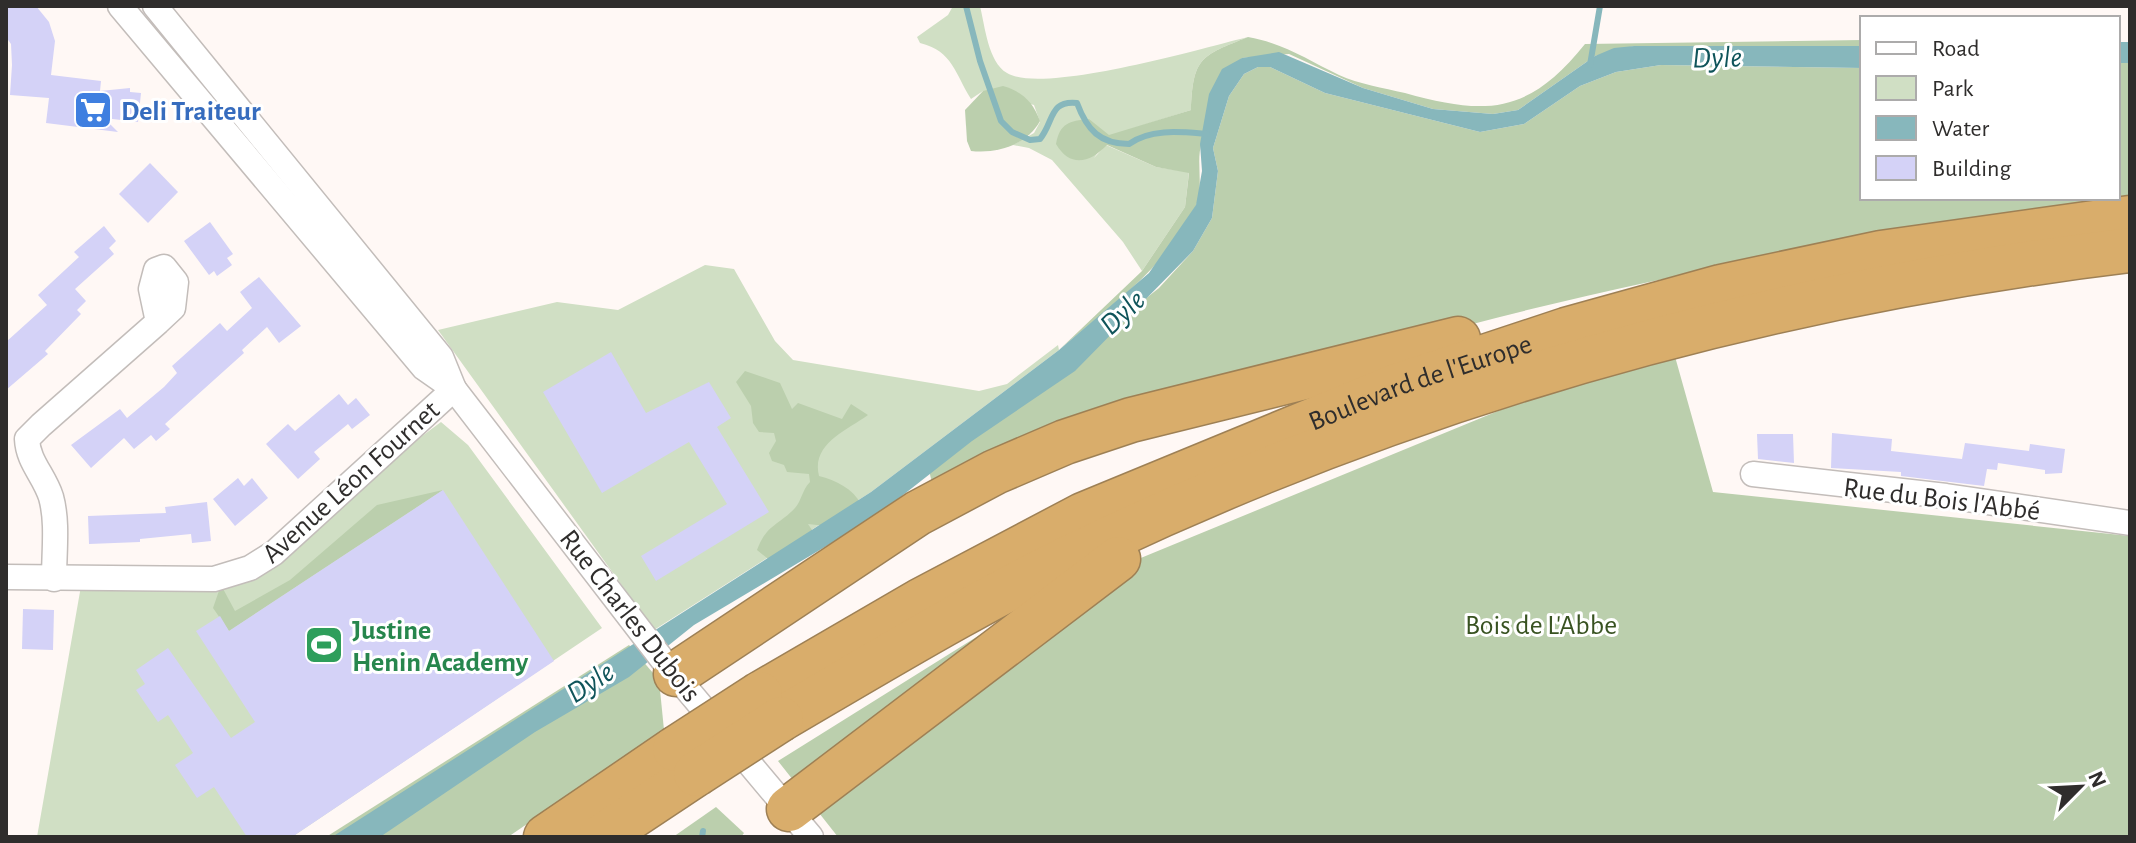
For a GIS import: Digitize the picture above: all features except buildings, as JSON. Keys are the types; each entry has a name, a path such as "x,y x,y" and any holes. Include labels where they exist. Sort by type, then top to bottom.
{"highway":[{"name":"Boulevard de l'Europe","path":"771,706 920,601 1083,515 1233,450 1394,387 1566,330 1721,287 1881,253 2130,218"},
{"name":"Boulevard de l'Europe","path":"771,706 940,626 1083,551 1245,479 1493,388 1733,318 1887,286 2130,250"},
{"path":"671,668 918,513 995,472 1065,442 1131,420 1520,325 1535,322 1566,330"},
{"path":"800,823 1107,563 1221,510 1245,479"},
{"path":"546,837 685,762 771,706"},
{"path":"601,837 685,762"}],"street":[{"name":"Rue Charles Dubois","path":"120,6 178,79 424,368 454,389"},
{"name":"Rue Charles Dubois","path":"155,6 441,357 454,389 639,628 800,823"},
{"path":"178,79 199,62"},
{"path":"54,579 54,510 49,491 28,455 27,439 158,322"},
{"name":"Avenue Léon Fournet","path":"6,577 193,580 229,576 250,568 274,553 454,389"},
{"name":"Rue du Bois l'Abbé","path":"1753,474 1946,496 2130,523"}],"green space":[{"path":"953,6 980,6 995,61 1007,73 1026,78 1087,74 1248,37 1210,54 1203,61 1194,79 1191,110 1109,136 1094,158 1106,145 1156,167 1189,172 1185,207 1142,271 1123,242 1052,160 1029,148 1013,145 1034,133 1040,122 1034,105 983,91 971,99 946,58 920,43 917,37 948,15"},
{"path":"1248,37 1284,48 1339,75 1363,83 1460,105 1483,106 1525,96 1545,84 1585,44 1860,40 1860,46 1634,46 1595,56 1518,110 1493,114 1433,109 1363,88 1289,54 1242,58 1202,142 1198,200 1183,230 1134,286 1059,350 1142,271 1185,207 1189,173 1156,167 1107,145 1094,156 1074,160 1067,157 1056,144 1060,132 1071,122 1089,119 1109,135 1191,110 1198,69 1210,54"},
{"path":"2120,63 2130,63 2130,196 2120,198"},
{"path":"1661,65 1860,68 1860,200 2106,200 1764,258 1501,317 1293,376 934,492 929,470 1159,288 1193,251 1212,218 1218,171 1213,148 1229,96 1244,74 1258,67 1270,67 1325,93 1480,132 1524,124 1580,86 1616,72"},
{"path":"1003,86 1026,99 1040,121 1027,136 1010,146 991,151 971,151 967,141 965,110 983,91"},
{"path":"705,265 734,269 775,341 793,360 979,391 1007,384 1058,345 1059,350 871,492 654,630 438,330 557,302 618,310"},
{"name":"Bois de L'Abbe","path":"1674,353 1713,492 2130,536 2130,837 838,837 778,761 1029,604 1549,390"},
{"path":"745,371 780,383 792,409 798,403 842,419 851,404 868,415 825,447 818,465 819,476 843,486 861,504 826,526 808,524 814,533 773,563 757,550 769,530 797,505 810,482 809,474 787,472 784,465 772,461 769,453 776,441 774,433 759,432 753,423 751,406 736,382"},
{"name":"Justine Henin Academy","path":"441,422 468,445 602,628 292,837 37,837 81,586 221,585"},
{"path":"443,490 229,631 213,608 221,585 235,611 290,580 377,505"},
{"path":"629,645 659,680 664,730 508,837 326,837"},
{"path":"716,807 744,833 741,837 673,837"}],"water":[{"path":"2120,42 2130,42 2130,63 2120,63"},
{"name":"Dyle","path":"1860,46 1860,68 1661,65 1616,72 1580,86 1524,124 1480,132 1325,93 1270,67 1258,67 1244,74 1229,96 1213,148 1218,171 1212,218 1193,251 1075,371 972,441 875,517 694,625 629,677 535,732 380,837 332,837 871,492 1059,350 1149,273 1196,205 1202,171 1200,144 1209,94 1222,69 1242,58 1279,52 1363,88 1433,109 1493,114 1518,110 1595,56 1614,48"}],"waterway":[{"path":"966,6 980,61 1001,121 1012,132 1030,140 1040,139 1061,105 1077,103 1090,128 1110,141 1129,144 1147,135 1167,132 1207,134"},
{"path":"1590,65 1600,6"},
{"path":"702,837 703,831"}],"place":[{"name":"Deli Traiteur","path":"93,110"},
{"name":"Justine Henin Academy","path":"324,645"}]}
